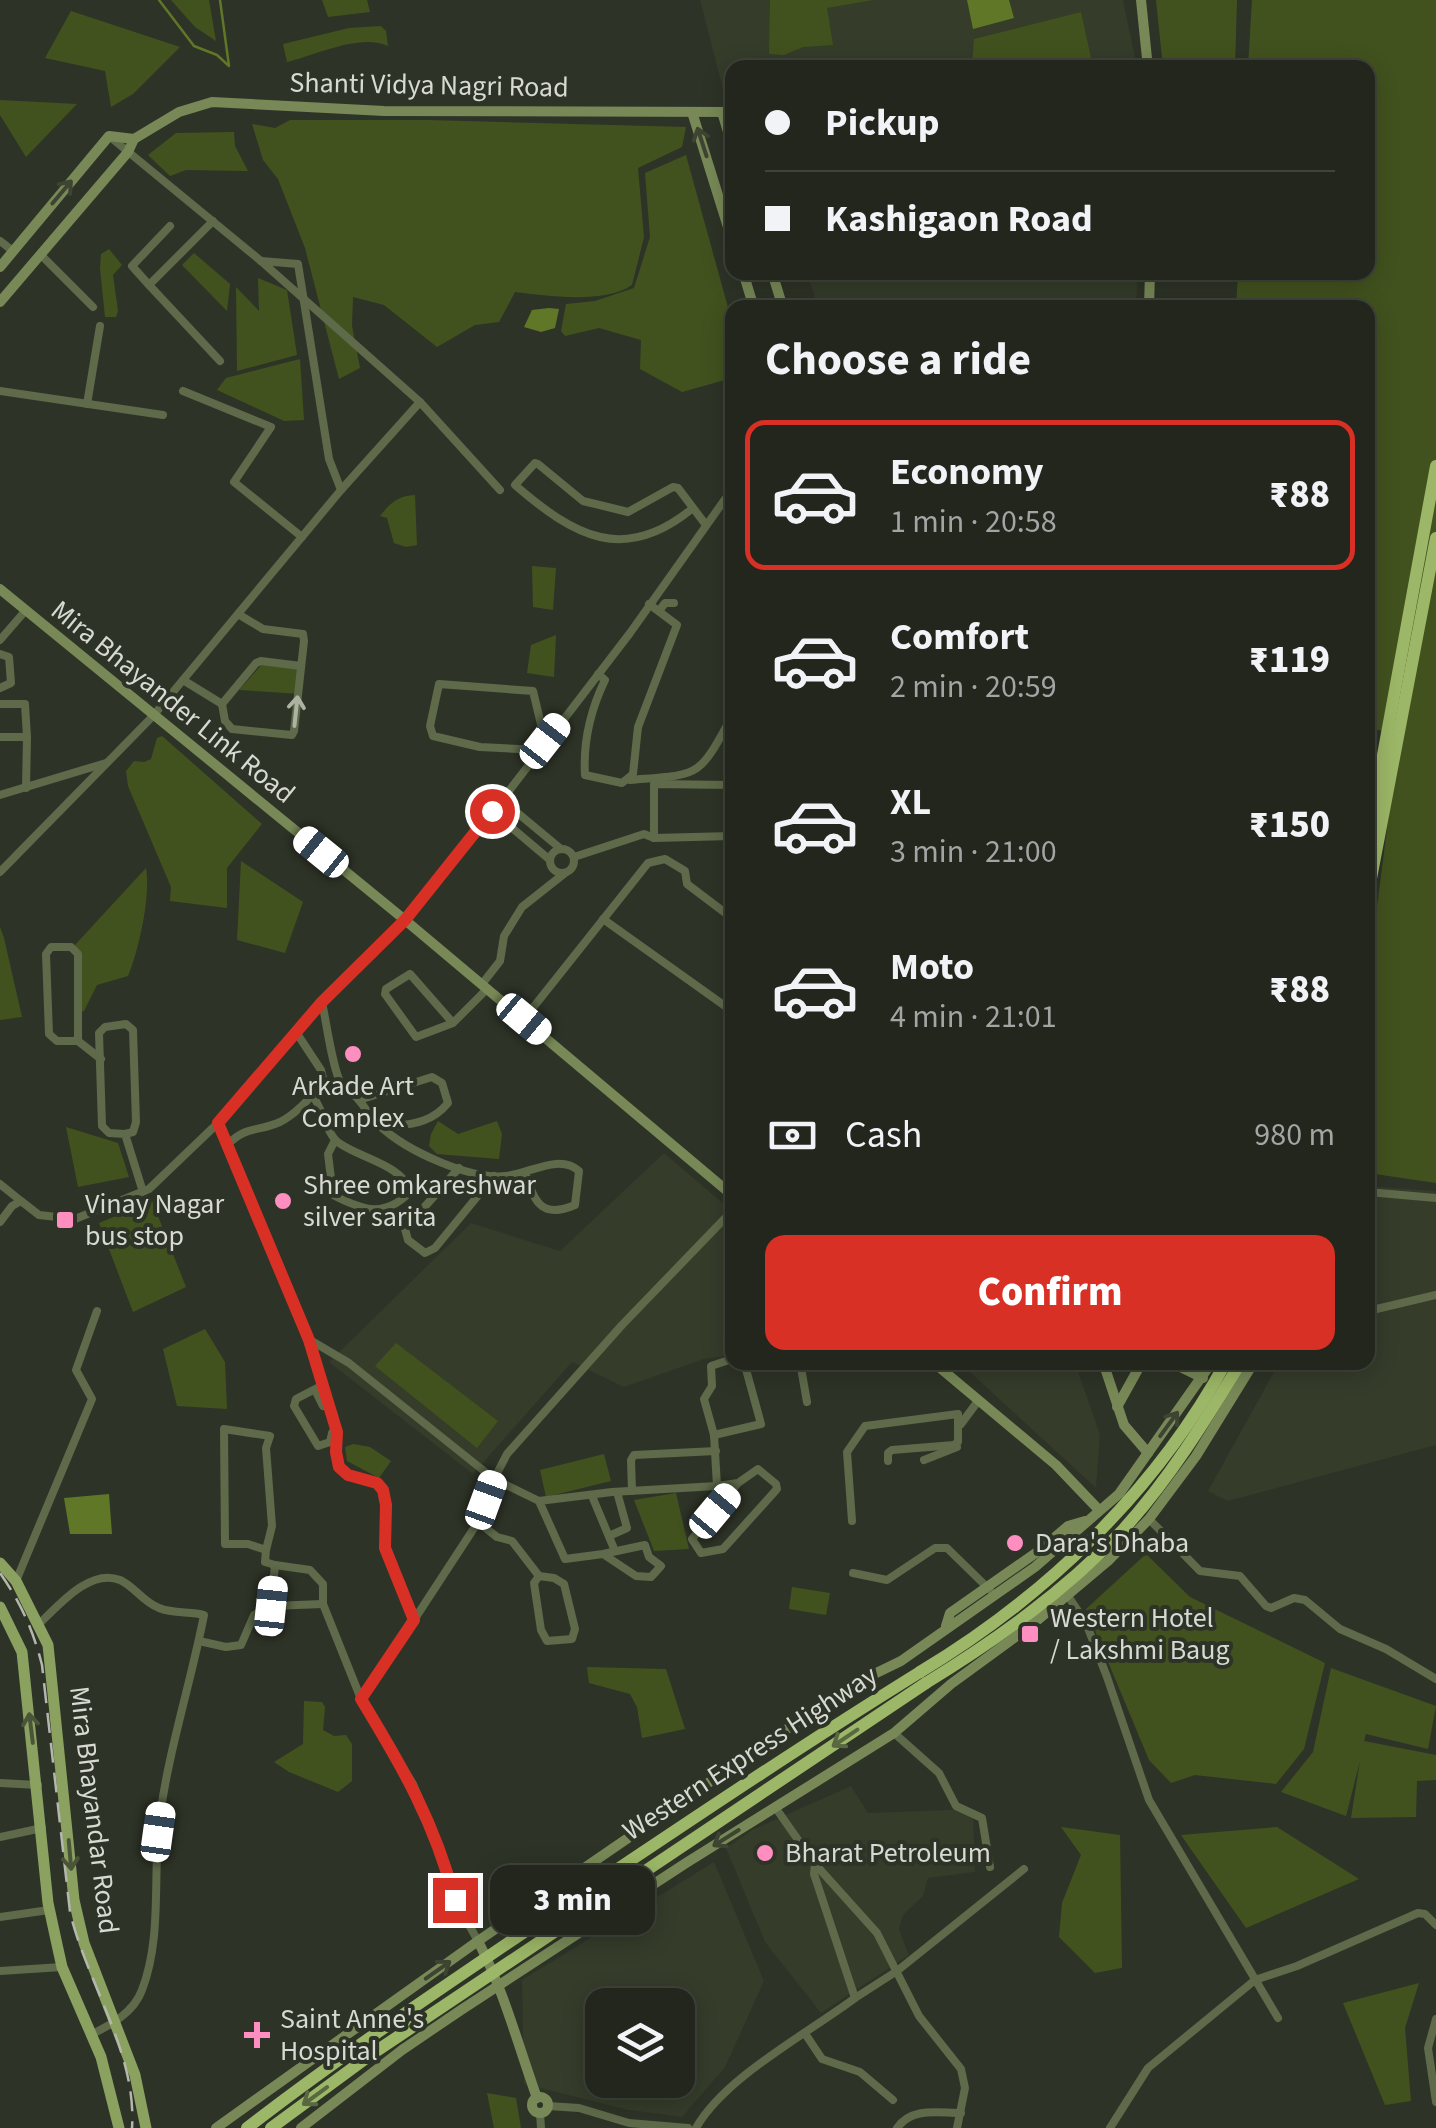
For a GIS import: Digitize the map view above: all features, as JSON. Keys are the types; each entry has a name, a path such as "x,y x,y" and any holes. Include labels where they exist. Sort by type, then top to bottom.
{"highway":[{"path":"1375,798 1436,466"},
{"path":"1375,857 1436,538"},
{"name":"Western Express Highway","path":"271,2128 369,2056 933,1676 1067,1565 1158,1464 1221,1370"},
{"name":"Western Express Highway","path":"247,2128 441,1989 730,1794 1018,1624 1120,1532 1203,1426 1236,1370"}],"main road":[{"name":"Mira Bhayandar Road","path":"0,1563 16,1581 40,1624 50,1664 74,1900 98,1983 126,2048 146,2128"},
{"name":"Mira Bhayandar Road","path":"0,1606 22,1652 50,1910 62,1967 101,2058 119,2128"},
{"path":"72,1992 98,1983"},
{"path":"101,2058 126,2048"},
{"path":"109,2082 134,2075"}],"street":[{"path":"1141,0 1147,60"},
{"name":"Shanti Vidya Nagri Road","path":"134,139 179,112 212,102 384,111 725,112"},
{"path":"692,112 725,218"},
{"path":"0,302 128,152 134,139 109,136"},
{"path":"109,136 261,261 420,402 500,490"},
{"path":"0,266 109,136"},
{"path":"149,285 213,221"},
{"path":"170,226 132,266 220,361"},
{"path":"0,241 13,251"},
{"path":"42,256 93,307"},
{"path":"261,261 298,264 330,459 341,490"},
{"path":"87,404 100,326"},
{"path":"0,391 164,415"},
{"path":"183,391 272,427 234,482 302,537"},
{"path":"0,872 153,716 341,490 420,402"},
{"path":"694,508 642,537 601,538 553,518 515,483 534,463 538,464 583,501 628,512 674,487 678,488 694,508 706,525"},
{"path":"0,1184 38,1215 75,1219 143,1192 218,1123 322,1002 405,920 598,674 725,499"},
{"name":"Mira Bhayander Link Road","path":"0,589 405,920 725,1189"},
{"path":"630,780 638,727 677,625 649,604"},
{"path":"659,610 665,604 674,604"},
{"path":"0,640 26,610"},
{"path":"183,680 222,704 225,721 232,729 292,735 303,634 263,628 238,614"},
{"path":"0,654 9,657 11,684 0,688"},
{"path":"222,704 262,661 301,666"},
{"path":"598,674 605,680 588,731 585,775 622,784 696,772 708,760 725,729"},
{"path":"538,750 480,747 432,736 430,726 439,684 533,692 545,741"},
{"path":"0,704 26,704 26,788"},
{"path":"0,737 27,736"},
{"path":"0,795 112,761"},
{"path":"654,838 654,784 725,786"},
{"path":"453,1023 410,974 386,989 385,994 414,1037 453,1023 500,961 504,936 522,907 572,869 574,857 569,850 561,849 502,800"},
{"path":"492,811 550,860 554,870 565,873"},
{"path":"574,857 644,834 654,838 725,836"},
{"path":"550,860 561,849"},
{"path":"524,1019 648,863 665,859 684,871 687,884 725,913"},
{"path":"602,919 725,1006"},
{"path":"78,1042 78,954 71,947 51,948 46,954 49,1034 57,1041 78,1042 101,1059"},
{"path":"322,1002 342,1086 382,1128 402,1142 459,1168 494,1176 565,1162 572,1164 579,1171 574,1205 550,1210 540,1206 525,1172"},
{"path":"131,1026 136,1129 125,1134 109,1134 102,1126 100,1029 131,1026"},
{"path":"227,1144 240,1132 274,1125 290,1116 324,1082 296,1032"},
{"path":"358,1100 432,1077 442,1083 448,1103 440,1113 427,1121 382,1128"},
{"path":"312,1095 322,1107 335,1140 400,1175 411,1192 396,1207 380,1210 333,1195 328,1154 335,1140"},
{"path":"218,1123 309,1340 318,1388 337,1432 339,1467 348,1475 377,1483 383,1490 385,1548 414,1620"},
{"path":"125,1134 143,1192"},
{"path":"459,1168 405,1229 408,1240 425,1253 436,1248 494,1176"},
{"path":"1375,1193 1436,1198"},
{"path":"0,1222 20,1201"},
{"path":"361,1699 478,1522 507,1454 622,1324 725,1217"},
{"path":"1375,1309 1436,1295"},
{"path":"16,1581 92,1398 76,1370 96,1311"},
{"path":"309,1340 349,1363 494,1479 539,1501 738,1484 758,1470 776,1484 777,1489 726,1547 701,1553 692,1539 738,1484"},
{"path":"717,1486 714,1435 704,1399 712,1386 710,1370 715,1363 725,1361"},
{"path":"714,1435 761,1424 746,1370"},
{"path":"802,1370 808,1402"},
{"path":"942,1370 1056,1465 1099,1510"},
{"path":"1105,1370 1124,1425 1148,1453"},
{"path":"1117,1407 1138,1370"},
{"path":"1186,1370 1202,1378"},
{"path":"216,2128 782,1733 916,1651 991,1591 1035,1567 1119,1494 1207,1370"},
{"path":"301,2128 402,2050 894,1733 933,1676 1068,1596 1149,1520 1196,1456 1249,1370"},
{"path":"318,1388 296,1399 294,1406 318,1446 332,1438 327,1409"},
{"path":"852,1521 847,1452 865,1426 958,1414 976,1399"},
{"path":"924,1460 959,1446 962,1420 976,1399"},
{"path":"888,1461 888,1452 892,1450 956,1444 958,1414"},
{"path":"266,1550 248,1544 225,1544 224,1429 270,1436 266,1448 272,1526 266,1562 300,1567 316,1575 322,1584 323,1604 361,1699 413,1784 446,1864 455,1900 500,1985 537,2098 532,2108 579,2108 627,2125 688,2128"},
{"path":"632,1491 634,1455 716,1451"},
{"path":"609,1536 628,1528 617,1492"},
{"path":"592,1496 615,1551"},
{"path":"539,1501 562,1557 570,1560 645,1545 661,1569 648,1578 636,1576 603,1554"},
{"path":"1149,1520 1200,1571 1240,1576 1266,1606 1294,1598 1305,1600 1340,1629 1386,1649 1436,1679"},
{"path":"478,1522 497,1537 512,1541 539,1576 564,1584 575,1629 572,1639 547,1640 534,1583 539,1576"},
{"path":"853,1573 887,1580 934,1548 947,1548 991,1591"},
{"path":"271,1606 275,1566"},
{"path":"40,1624 75,1590 112,1578 126,1583 144,1600 163,1610 204,1613 162,1803 154,1938 141,1994 115,2023 92,2034"},
{"path":"1068,1596 1086,1623 1148,1800 1278,2018"},
{"path":"199,1641 237,1647 254,1615 271,1606 323,1604"},
{"path":"916,1651 933,1676"},
{"path":"894,1733 939,1773 956,1806 982,1818 990,1867"},
{"path":"0,1782 38,1784"},
{"path":"776,1807 814,1864 877,1933 918,2016 961,2069 964,2088 957,2128"},
{"path":"0,1838 42,1828"},
{"path":"814,1864 855,1998"},
{"path":"696,2128 706,2110 751,2072 897,1971 1024,1870"},
{"path":"0,1917 50,1910"},
{"path":"1110,2128 1148,2068 1255,1980 1418,1914 1424,1914 1436,1925"},
{"path":"0,1970 62,1967"},
{"path":"1436,2019 1428,2048 1436,2102"},
{"path":"806,2035 822,2059 860,2072 893,2100"},
{"path":"542,2128 544,2109"},
{"path":"897,2128 906,2117 917,2113 961,2113"}],"shaded area":[{"path":"171,0 209,0 216,41 195,27"},
{"path":"322,0 367,0 370,12 328,17"},
{"path":"700,0 1123,0 1136,60 725,60 725,97"},
{"path":"770,0 873,0 827,8 833,45 803,47 784,55 769,54"},
{"path":"967,0 1009,0 1014,18 973,29"},
{"path":"1156,0 1237,0 1235,60 1162,60"},
{"path":"1252,0 1436,0 1436,1183 1375,1174 1375,922 1399,736 1375,729 1375,300 1236,300 1238,280 1375,280 1375,60 1248,60"},
{"path":"71,11 180,47 133,94 111,107 105,71 45,58"},
{"path":"1081,12 1091,60 972,60 974,39"},
{"path":"381,26 386,31 388,46 364,42 338,46 287,62 283,44 349,28"},
{"path":"0,100 77,104 26,157 0,115"},
{"path":"290,120 686,127 682,147 638,168 644,237 632,285 592,297 515,292 499,322 475,325 437,347 384,305 353,297 352,326 360,368 339,379 305,248 278,179 263,160 252,124 275,128"},
{"path":"234,132 235,146 248,171 186,170 170,176 148,155 176,133"},
{"path":"686,155 726,300 725,380 682,392 640,369 641,340 599,328 565,336 561,331 566,304 595,301 634,288 650,237 645,173"},
{"path":"109,249 122,265 113,275 116,317 105,317 100,268 101,254"},
{"path":"194,253 230,284 227,311 182,265"},
{"path":"258,278 287,290 297,355 237,371 236,287 259,311"},
{"path":"809,280 1138,280 1136,300 816,300"},
{"path":"559,309 555,328 541,332 524,327 532,310"},
{"path":"300,359 304,420 284,421 217,390 226,378"},
{"path":"415,495 417,545 406,547 394,543 387,518 380,516 395,501"},
{"path":"532,566 556,568 553,610 533,607"},
{"path":"556,635 554,677 527,673 531,645"},
{"path":"263,663 305,664 301,694 239,690"},
{"path":"162,736 262,824 227,868 227,908 170,901 171,887 128,786 126,771 134,761 151,759 157,738"},
{"path":"241,861 303,902 285,953 237,940"},
{"path":"146,868 143,922 128,976 97,985 84,1011 79,1012 75,945"},
{"path":"0,927 22,1017 0,1020"},
{"path":"438,1121 458,1134 497,1121 502,1134 499,1159 437,1154 429,1146"},
{"path":"66,1127 118,1143 129,1177 78,1187"},
{"path":"664,1153 725,1205 725,1356 704,1359 624,1387 572,1362 473,1474 329,1362 471,1223 560,1251"},
{"path":"1375,1187 1436,1191 1436,1445 1228,1501 1208,1491 1275,1370 1375,1370"},
{"path":"152,1201 186,1287 133,1312 99,1223"},
{"path":"205,1329 225,1362 227,1409 177,1406 163,1349"},
{"path":"396,1343 498,1421 477,1448 375,1366"},
{"path":"968,1370 1077,1370 1100,1435 1096,1488"},
{"path":"345,1447 370,1447 391,1461 379,1478 347,1461"},
{"path":"604,1454 611,1481 546,1497 540,1470"},
{"path":"676,1493 689,1549 654,1551 634,1500"},
{"path":"109,1494 112,1534 70,1534 64,1498"},
{"path":"1146,1554 1190,1597 1325,1663 1304,1749 1276,1784 1195,1775 1171,1783 1149,1760 1086,1609"},
{"path":"792,1587 830,1593 826,1615 789,1609"},
{"path":"587,1667 666,1669 685,1729 642,1738 637,1707 630,1694 589,1683"},
{"path":"1331,1668 1436,1706 1428,1749 1366,1734 1364,1741 1436,1755 1436,1780 1417,1781 1416,1817 1351,1818 1360,1761 1346,1816 1281,1792 1313,1752"},
{"path":"304,1701 322,1702 323,1730 334,1736 346,1735 352,1744 352,1781 338,1792 274,1762 303,1744"},
{"path":"851,1786 868,1813 973,1809 975,1872 928,1878 923,1896 903,1915 899,1929 909,1955 821,2013 765,1942 726,1848 752,1830"},
{"path":"1061,1827 1120,1835 1122,1968 1095,1973 1059,1937 1062,1903 1081,1855"},
{"path":"1277,1827 1359,1879 1246,1928 1181,1835"},
{"path":"714,1862 764,1981 725,2067 682,2117 629,2110 524,2084 522,1980"},
{"path":"1419,1983 1405,2028 1411,2101 1385,2105 1343,2003"},
{"path":"487,2093 516,2098 521,2128 494,2128"}],"waterway":[{"path":"159,0 194,46 217,55 229,66 220,0"}],"railway":[{"path":"0,1573 26,1617 42,1665 70,1912 127,2072 132,2128"}],"place":[{"name":"Arkade Art Complex","path":"353,1054"},
{"name":"Shree omkareshwar silver sarita","path":"283,1201"},
{"name":"Vinay Nagar bus stop","path":"65,1220"},
{"name":"Dara's Dhaba","path":"1015,1543"},
{"name":"Western Hotel / Lakshmi Baug","path":"1030,1634"},
{"name":"Bharat Petroleum","path":"765,1853"},
{"name":"Saint Anne's Hospital","path":"257,2035"}],"route":[{"path":"455,1900 446,1864 413,1784 361,1699 414,1620 385,1548 383,1490 377,1483 348,1475 339,1467 337,1432 309,1340 218,1123 322,1002 405,920 492,811"}]}
